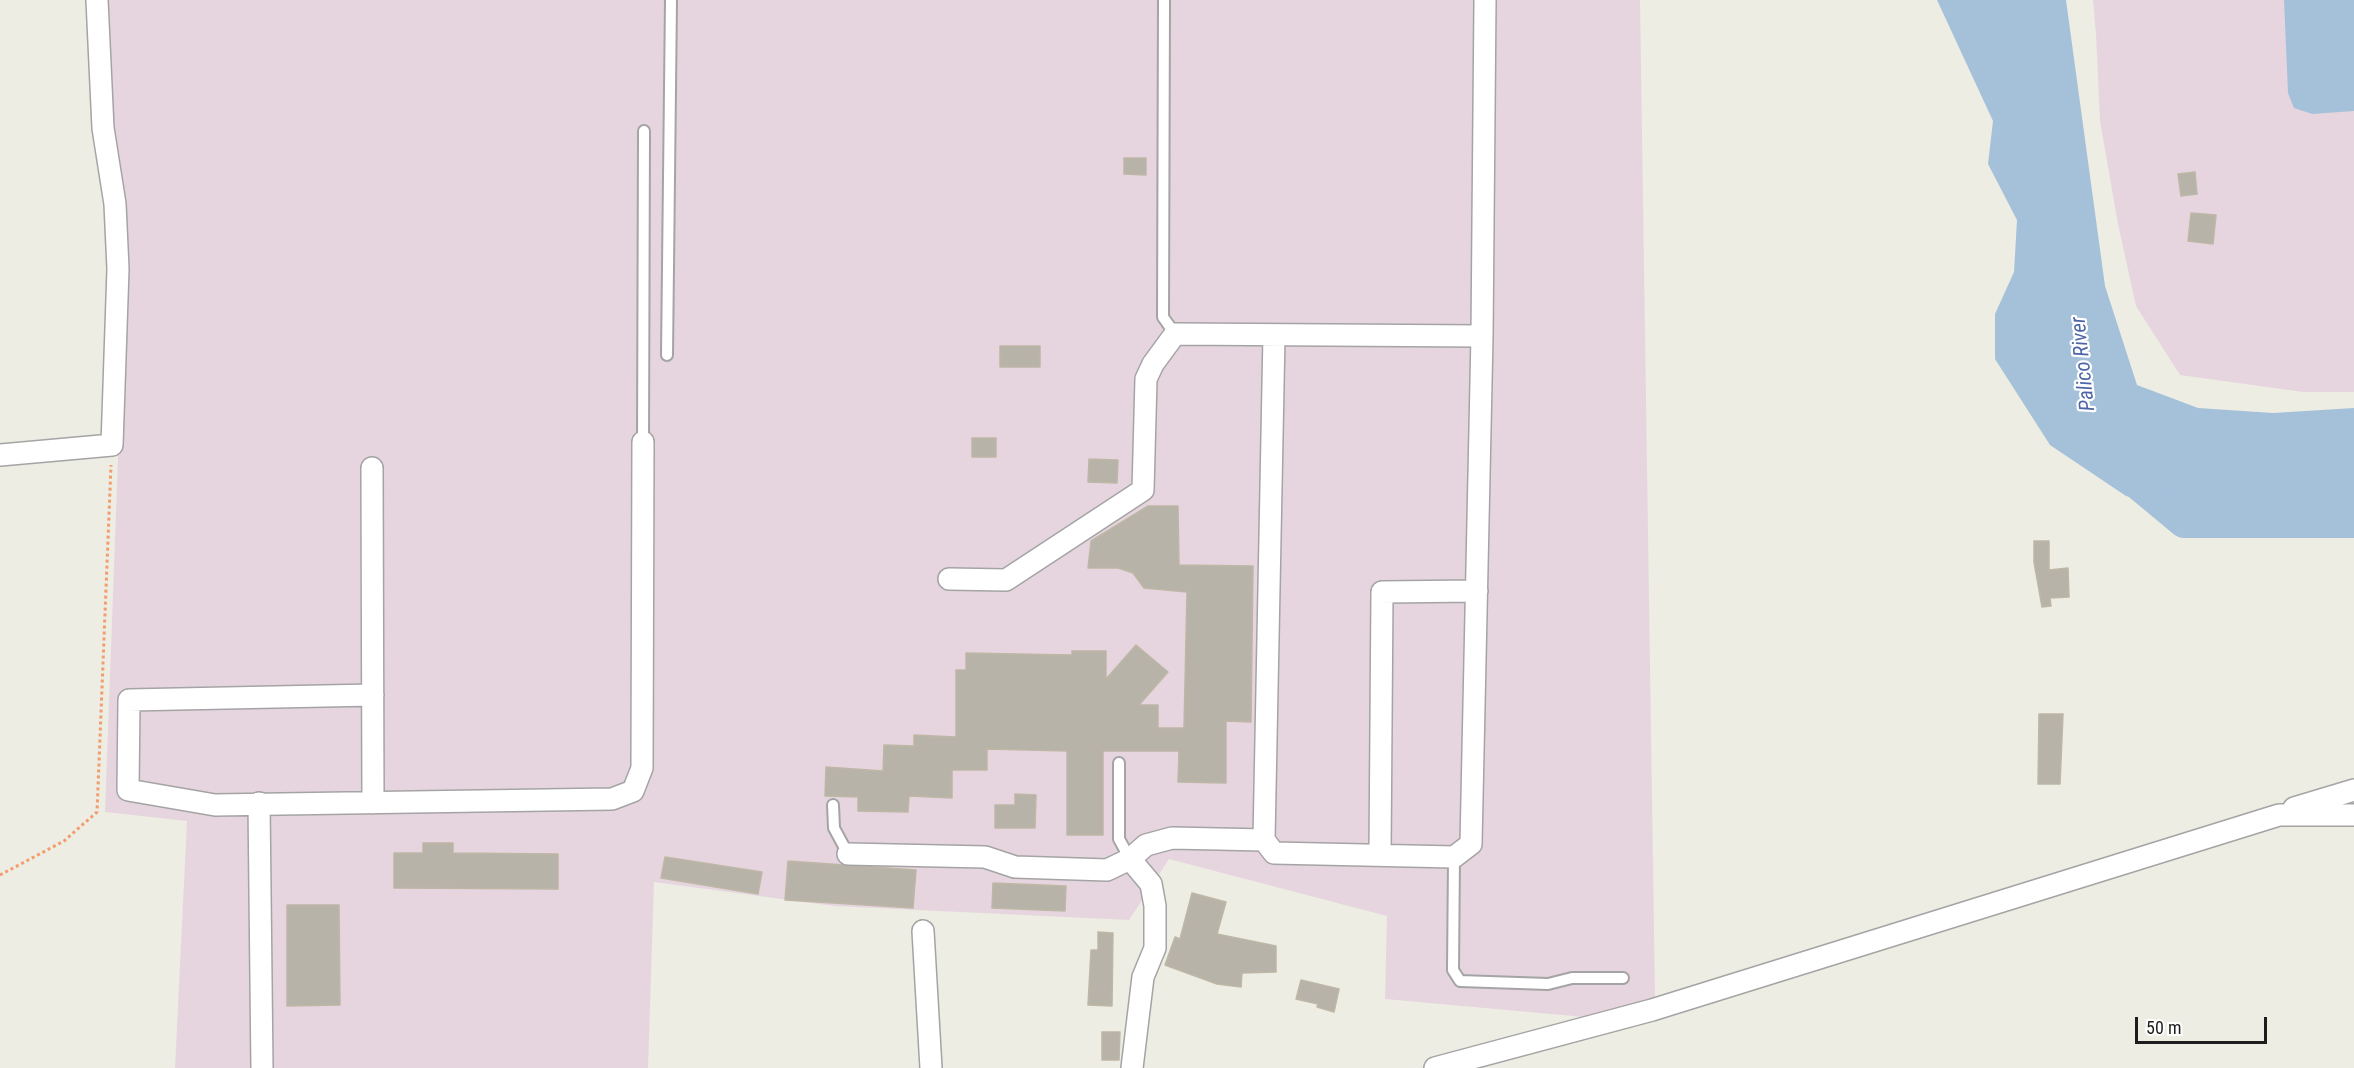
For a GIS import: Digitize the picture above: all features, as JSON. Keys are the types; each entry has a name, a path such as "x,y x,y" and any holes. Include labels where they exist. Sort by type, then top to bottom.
{"street":[{"path":"0,455 112,445 118,269 115,204 104,128 97,0"},
{"path":"1274,335 1264,840 1274,853 1455,857 1471,844 1482,336 1485,0"},
{"path":"949,579 1006,580 1143,490 1146,379 1153,364 1175,334 1482,336"},
{"path":"373,695 129,700 128,790 215,806 259,803 612,799 633,791 642,768 643,442"},
{"path":"372,468 373,802"},
{"path":"1380,855 1382,592 1477,591"},
{"path":"1436,1068 1653,1010 2354,790"},
{"path":"259,803 262,1068"},
{"path":"2279,815 2354,815"},
{"path":"848,855 985,857 1015,867 1107,870 1130,860 1146,845 1172,838 1264,840"},
{"path":"1130,860 1151,884 1155,906 1155,948 1143,977 1132,1068"},
{"path":"923,931 931,1068"}],"lane":[{"path":"667,355 671,0"},
{"path":"1164,0 1163,317 1175,334"},
{"path":"643,442 644,131"},
{"path":"1119,764 1119,839 1130,860"},
{"path":"833,806 834,828 848,855"},
{"path":"1455,857 1453,970 1460,981 1548,984 1572,978 1623,978"}],"path":[{"path":"0,875 64,841 98,812 112,445"}],"shaded area":[{"path":"105,0 1640,0 1655,998 1584,1017 1385,999 1387,916 1169,859 1129,920 834,906 654,882 648,1068 175,1068 187,821 105,812 125,267 111,128"},
{"path":"2093,0 2354,0 2354,392 2303,392 2180,375 2136,306 2118,224 2100,121"}],"water":[{"path":"1937,0 2066,0 2105,286 2137,385 2198,408 2273,413 2354,408 2354,525 2250,525 2126,496 2050,445 1995,359 1995,314 2014,272 2017,220 1988,164 1993,121"},
{"path":"2284,0 2354,0 2354,111 2312,114 2294,108 2288,93"}],"building":[{"path":"1124,158 1146,158 1146,175 1124,174"},
{"path":"2195,172 2197,194 2181,196 2178,174"},
{"path":"2191,213 2216,215 2213,244 2188,241"},
{"path":"1000,346 1040,346 1040,367 1000,367"},
{"path":"972,438 996,438 996,457 972,457"},
{"path":"1089,459 1118,460 1117,483 1088,482"},
{"path":"1148,506 1178,506 1179,565 1253,566 1251,722 1226,721 1226,783 1178,782 1179,751 1103,751 1103,835 1067,835 1067,751 987,749 987,770 952,770 952,798 909,796 908,812 858,811 858,797 825,796 826,767 883,771 884,745 914,746 914,735 956,737 956,670 966,670 966,653 1072,655 1072,651 1106,651 1106,679 1136,645 1168,672 1139,705 1158,705 1158,728 1184,728 1187,592 1144,588 1133,573 1118,568 1088,568 1091,541"},
{"path":"2034,541 2049,541 2049,570 2068,568 2069,597 2050,598 2051,606 2042,607 2034,562"},
{"path":"2039,714 2063,714 2060,784 2038,784"},
{"path":"1015,794 1036,795 1035,828 995,828 995,805 1015,805"},
{"path":"423,843 453,843 453,853 558,854 558,889 394,888 394,853 423,853"},
{"path":"665,857 762,872 758,894 661,878"},
{"path":"788,861 916,870 913,908 785,900"},
{"path":"993,883 1066,886 1065,911 992,908"},
{"path":"1192,893 1226,902 1217,934 1276,946 1276,972 1242,973 1241,987 1217,984 1165,965 1175,937 1180,939"},
{"path":"287,905 339,905 340,1005 287,1006"},
{"path":"1098,932 1113,933 1112,1006 1088,1005 1091,950 1098,950"},
{"path":"1301,980 1339,989 1334,1012 1317,1007 1318,1004 1296,999"},
{"path":"1102,1032 1120,1032 1119,1060 1102,1060"}],"waterway":[{"name":"Palico River","path":"2131,478 2184,522 2354,522"}]}
